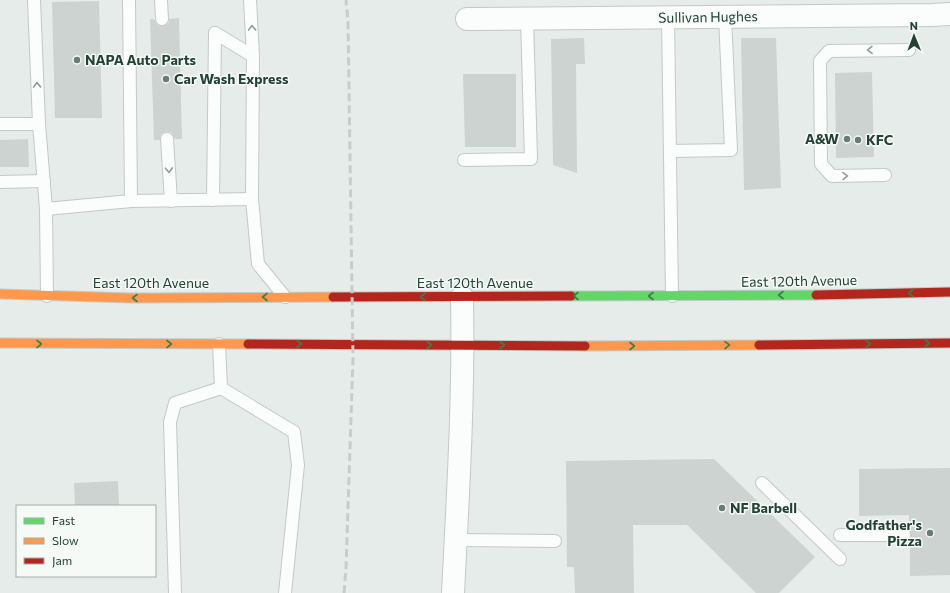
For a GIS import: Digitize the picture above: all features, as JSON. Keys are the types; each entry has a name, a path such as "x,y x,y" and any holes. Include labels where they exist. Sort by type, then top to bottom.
{"main road":[{"name":"East 120th Avenue","path":"0,294 131,298 820,295 950,292"},
{"path":"0,343 605,346 950,343"}],"street":[{"name":"Sullivan Hughes","path":"467,19 950,14"},
{"path":"453,593 460,458 463,345 462,297"}],"lane":[{"path":"34,0 39,124 46,210 47,296"},
{"path":"129,0 131,201"},
{"path":"161,0 162,19"},
{"path":"250,0 253,56 252,200 258,264 285,297"},
{"path":"670,151 731,150 725,17"},
{"path":"668,18 672,296"},
{"path":"464,160 531,159 527,19"},
{"path":"214,200 215,33 253,56"},
{"path":"885,175 832,176 821,164 820,61 829,51 908,50"},
{"path":"0,124 39,124"},
{"path":"167,139 170,200"},
{"path":"0,182 44,181"},
{"path":"46,210 131,201 252,200"},
{"path":"219,344 221,388"},
{"path":"176,593 170,422 175,403 221,388 294,432 298,465 285,593"},
{"path":"762,482 840,559"},
{"path":"840,535 904,535"},
{"path":"456,540 555,540"}],"building":[{"name":"NAPA Auto Parts","path":"99,1 102,118 55,118 52,2"},
{"name":"Car Wash Express","path":"179,18 182,139 175,139 171,132 167,132 160,136 160,140 154,140 150,19 154,19 158,25 162,26 169,22 169,19"},
{"path":"584,38 585,64 576,64 577,173 553,165 551,39"},
{"path":"741,38 776,38 781,188 744,190"},
{"path":"872,72 874,157 836,158 835,73"},
{"path":"463,74 516,74 516,147 465,147"},
{"path":"28,139 29,167 0,167 0,140"},
{"path":"714,459 815,557 779,593 756,593 687,525 633,525 634,593 575,593 574,567 567,567 566,461"},
{"name":"Godfather's Pizza","path":"950,468 950,575 910,576 911,535 909,530 909,515 859,516 859,469"},
{"path":"118,481 119,505 75,505 74,483"}],"railway":[{"path":"344,593 353,358 348,21 346,0"}],"traffic: fast":[{"path":"571,296 816,295"}],"traffic: slow":[{"path":"0,294 131,298 333,297"},
{"path":"0,343 248,344"},
{"path":"585,346 759,345"}],"traffic: jam":[{"path":"816,295 950,292"},
{"path":"333,297 571,296"},
{"path":"759,345 950,343"},
{"path":"248,344 585,346"}],"place":[{"name":"NAPA Auto Parts","path":"77,60"},
{"name":"Car Wash Express","path":"166,79"},
{"name":"A&W","path":"847,139"},
{"name":"KFC","path":"858,140"},
{"name":"NF Barbell","path":"722,508"},
{"name":"Godfather's Pizza","path":"930,533"}]}
